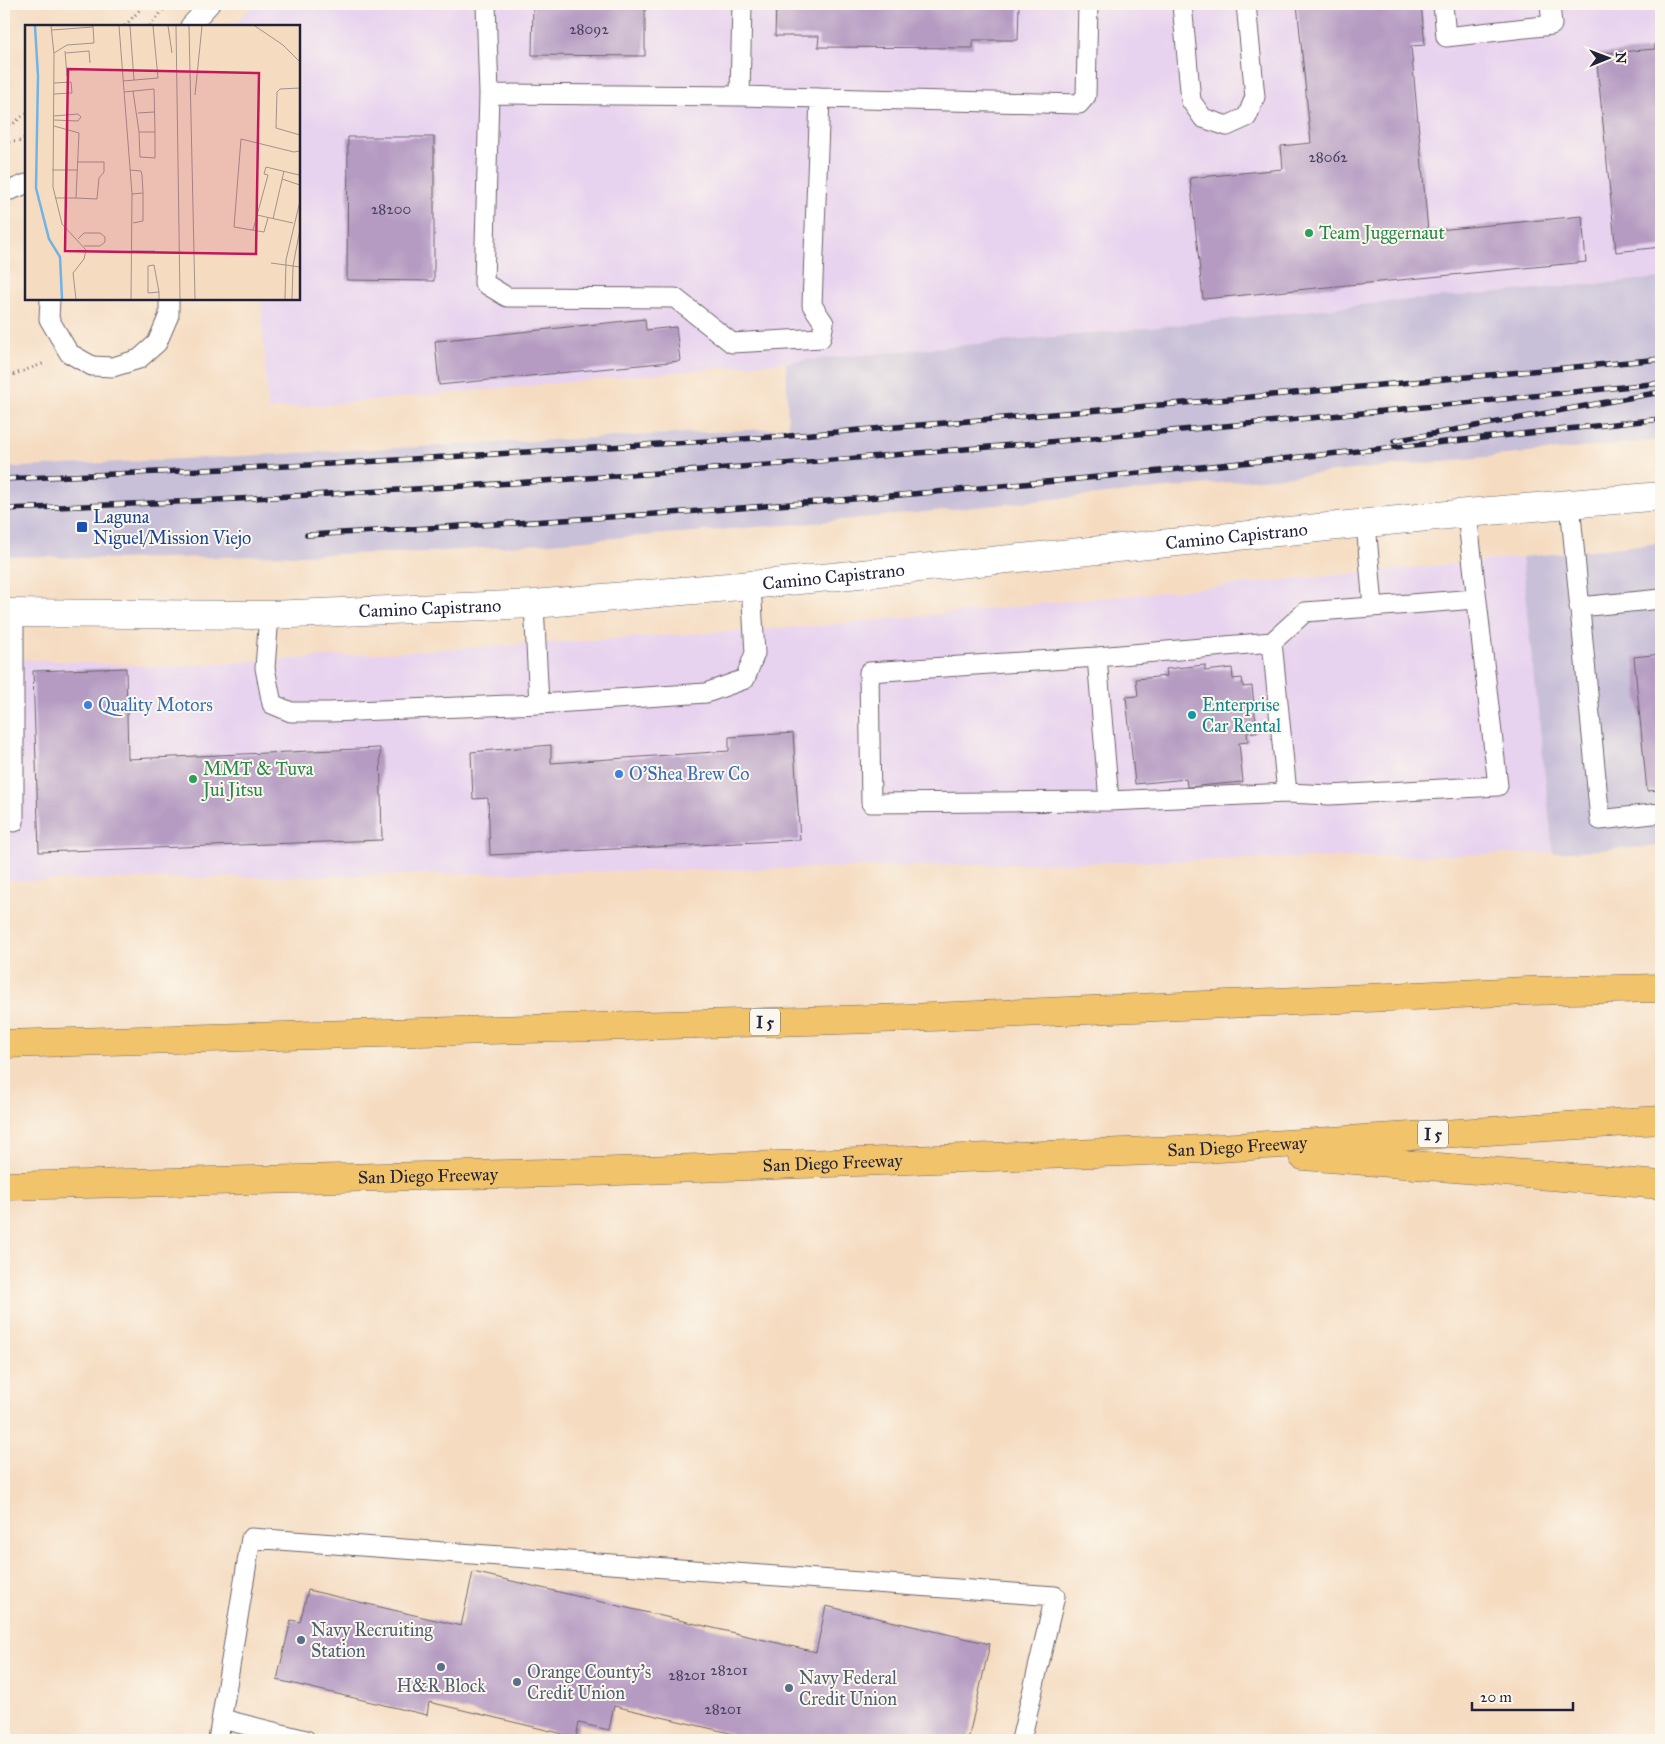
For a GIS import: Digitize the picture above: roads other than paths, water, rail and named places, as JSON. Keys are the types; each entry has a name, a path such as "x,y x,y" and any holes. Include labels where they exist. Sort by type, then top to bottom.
{"highway":[{"path":"1526,991 1661,971"},
{"name":"I 5","path":"4,1044 908,1018 1526,991 1661,988"},
{"name":"San Diego Freeway","path":"4,1186 591,1172 1204,1148 1661,1120"},
{"path":"1204,1148 1661,1185"}],"street":[{"name":"Camino Capistrano","path":"9,614 269,615 534,604 751,585 1467,513 1661,496"}],"lane":[{"path":"191,25 210,4"},
{"path":"486,4 489,94 484,282 507,297 675,298 732,343 821,338 824,323 812,305 820,98"},
{"path":"740,96 742,4"},
{"path":"489,94 740,96 1079,104 1086,96 1088,4"},
{"path":"1182,4 1191,101 1203,118 1227,126 1247,117 1255,97 1246,4"},
{"path":"1443,4 1446,37 1552,25 1550,4"},
{"path":"4,190 11,190 25,184"},
{"path":"50,300 49,319 69,353 92,366 113,367 139,359 158,343 169,315 169,300"},
{"path":"1570,504 1600,820 1661,813"},
{"path":"1467,513 1498,786 1330,796 1287,793 1109,801 871,804 870,672 1097,657 1272,642 1305,612 1476,599"},
{"path":"1366,524 1373,607"},
{"path":"269,615 265,668 272,704 291,712 539,704 706,693 745,679 755,654 751,585"},
{"path":"1579,607 1661,599"},
{"path":"534,604 539,704"},
{"path":"9,614 14,822"},
{"path":"1272,642 1287,793"},
{"path":"1097,657 1109,801"},
{"path":"218,1740 251,1538 1055,1596 1021,1740"},
{"path":"222,1719 306,1740"}],"railway":[{"path":"4,479 330,464 789,436 1208,401 1661,359"},
{"path":"4,509 419,489 834,460 1248,424 1661,383"},
{"path":"1394,441 1661,392"},
{"path":"307,535 731,509 900,495 1226,464 1661,419"}],"place":[{"name":"Team Juggernaut","path":"1309,233"},
{"name":"Laguna Niguel/Mission Viejo","path":"82,527"},
{"name":"Quality Motors","path":"88,705"},
{"name":"Enterprise Car Rental","path":"1192,715"},
{"name":"O'Shea Brew Co","path":"619,774"},
{"name":"MMT & Tuva Jui Jitsu","path":"193,779"},
{"name":"Navy Recruiting Station","path":"301,1640"},
{"name":"H&R Block","path":"441,1667"},
{"name":"Orange County's Credit Union","path":"517,1682"},
{"name":"Navy Federal Credit Union","path":"789,1688"}]}
